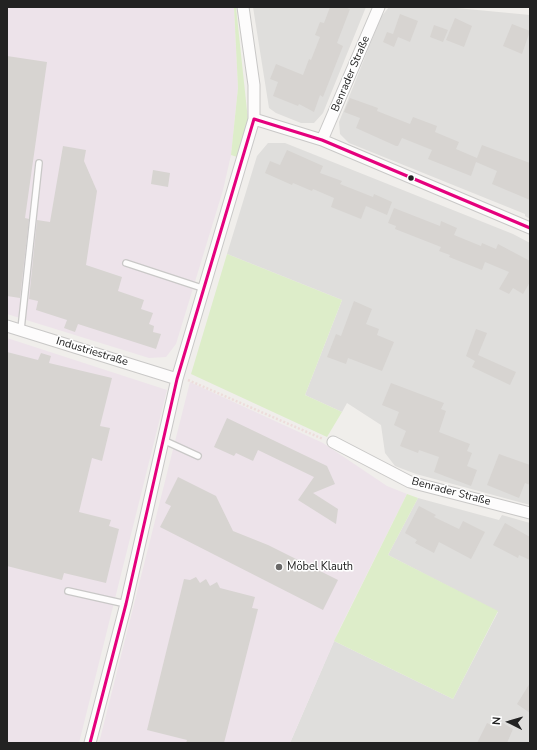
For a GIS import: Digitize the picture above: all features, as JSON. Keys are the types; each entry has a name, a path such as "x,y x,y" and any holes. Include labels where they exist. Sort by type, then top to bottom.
{"street":[{"path":"90,743 126,604 177,378 205,289 254,118 254,85 243,7"},
{"name":"Benrader Straße","path":"322,140 379,7"},
{"path":"254,118 322,140 530,228"},
{"name":"Industriestraße","path":"7,326 177,378"},
{"name":"Benrader Straße","path":"333,442 410,482 530,513"}],"lane":[{"path":"20,329 39,163"},
{"path":"126,263 205,289"},
{"path":"163,440 198,456"},
{"path":"68,591 126,604"}],"path":[{"path":"177,378 192,381 333,442"}],"shaded area":[{"path":"7,7 234,7 238,88 231,155 223,190 176,344 166,357 149,358 7,314"},
{"path":"253,7 366,7 323,113 314,123 301,123 276,113 269,108"},
{"path":"389,7 446,7 530,15 530,219 525,216 525,214 349,143 340,134 339,122 381,17"},
{"path":"268,143 285,143 513,234 530,243 530,505 416,474 395,466 385,453 381,425 347,403 342,412 305,395 342,300 227,254 257,156"},
{"path":"7,338 167,390 79,743 7,743"},
{"path":"190,382 323,443 387,486 407,494 340,628 290,743 99,743"},
{"path":"418,498 499,520 502,515 530,523 530,743 290,743 334,641 453,699 498,612 388,555"}],"green space":[{"path":"234,7 236,7 248,120 237,157 231,155 238,88"},
{"path":"227,254 342,300 305,395 342,412 327,437 191,374"},
{"path":"407,494 418,498 388,555 498,611 453,699 334,641"}],"building":[{"path":"330,7 344,7 350,9 337,43 343,46 323,97 320,95 314,112 299,104 298,106 273,96 278,82 270,79 276,64 303,75 320,37 315,35 320,22 324,23"},
{"path":"400,14 418,21 410,42 398,37 394,47 383,42 387,32 393,34"},
{"path":"455,18 472,26 464,47 446,40"},
{"path":"512,24 530,31 522,54 503,46"},
{"path":"434,25 448,30 443,42 430,37"},
{"path":"7,56 47,62 25,218 29,219 20,298 7,296"},
{"path":"350,98 378,108 377,111 410,124 413,117 437,126 435,132 459,142 456,149 477,158 482,145 530,163 530,200 492,184 497,171 476,162 471,176 428,159 432,150 402,138 398,146 396,146 356,128 360,118 344,112"},
{"path":"63,146 86,150 84,161 97,191 86,265 122,277 118,291 144,300 141,309 153,313 149,324 154,326 153,332 161,334 156,349 78,324 75,332 64,328 67,320 36,310 38,301 29,299 37,220 50,222"},
{"path":"287,150 323,166 320,173 342,181 340,184 373,197 374,194 392,202 387,215 366,206 361,219 331,207 334,198 313,189 312,191 293,183 292,185 265,173 270,161 280,165"},
{"path":"153,170 170,173 168,187 151,184"},
{"path":"394,208 440,226 441,221 457,228 454,235 481,246 482,243 496,249 498,244 530,261 530,282 523,294 513,288 509,294 499,289 509,272 485,262 482,270 449,257 450,255 439,251 441,247 395,229 396,226 388,223"},
{"path":"354,301 372,309 366,324 379,329 377,335 394,342 382,371 348,358 346,364 327,357 336,334 341,336"},
{"path":"476,329 487,333 478,355 516,372 510,385 472,367 475,361 466,356"},
{"path":"7,352 38,360 41,353 51,356 49,363 112,378 100,426 110,428 102,461 92,458 79,512 111,520 109,526 119,529 106,583 64,573 62,580 7,566"},
{"path":"391,383 444,403 441,409 446,411 439,432 470,444 467,451 472,453 467,466 477,470 471,486 434,472 439,457 419,450 418,453 400,446 406,431 394,425 399,412 382,405"},
{"path":"227,418 327,466 335,484 313,493 338,509 336,524 298,500 314,477 258,450 253,461 236,453 234,456 214,447"},
{"path":"499,454 530,465 530,485 525,483 519,498 487,485"},
{"path":"178,477 216,496 233,531 268,545 338,580 323,610 160,527 171,506 165,503"},
{"path":"419,506 436,515 434,517 459,529 463,521 485,532 471,559 439,542 434,553 415,543 417,540 405,533"},
{"path":"505,523 530,537 530,560 519,555 518,558 493,545"},
{"path":"196,577 200,583 206,579 210,586 217,582 220,588 255,597 252,608 258,609 224,743 186,743 187,740 147,730 184,579 190,580"},
{"path":"530,683 530,713 517,704"},
{"path":"501,722 513,729 507,743 477,743 487,723 498,728"}],"transit line":[{"path":"90,743 126,604 177,379 254,119 322,140 530,228"}],"place":[{"name":"Möbel Klauth","path":"279,567"}]}
